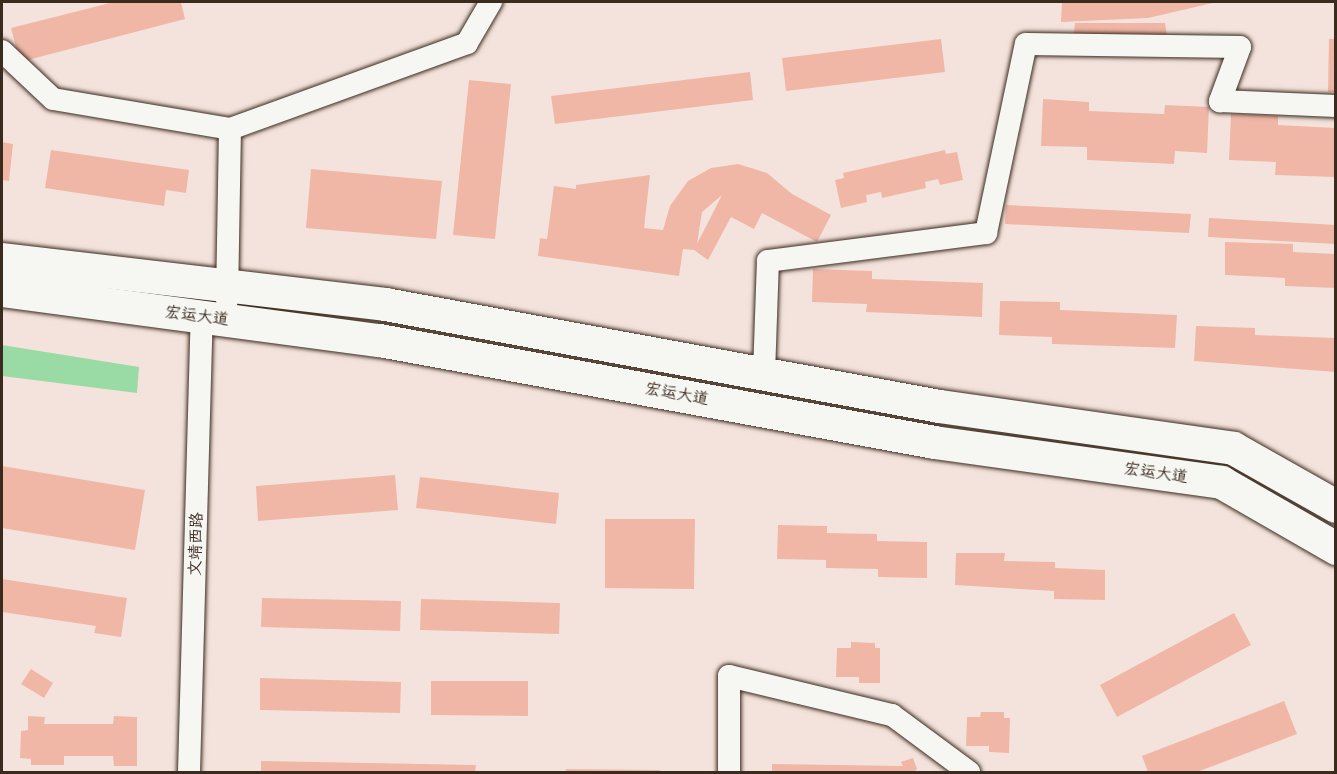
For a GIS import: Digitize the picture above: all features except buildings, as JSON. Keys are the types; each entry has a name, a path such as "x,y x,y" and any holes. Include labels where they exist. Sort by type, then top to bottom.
{"main road":[{"name":"宏运大道","path":"2,259 218,308 379,340 934,442 1221,483 1335,548"},
{"name":"宏运大道","path":"2,290 218,308 385,304 939,406 1233,448 1335,506"}],"street":[{"path":"2,51 53,99 230,129 467,43 491,2"},
{"path":"764,374 768,261 986,233 1026,44 1240,47 1221,102 1335,106"},
{"name":"文靖西路","path":"189,772 230,129"},
{"path":"729,772 729,676 892,715 969,772"}],"green space":[{"path":"2,345 139,367 137,393 2,376"}]}
